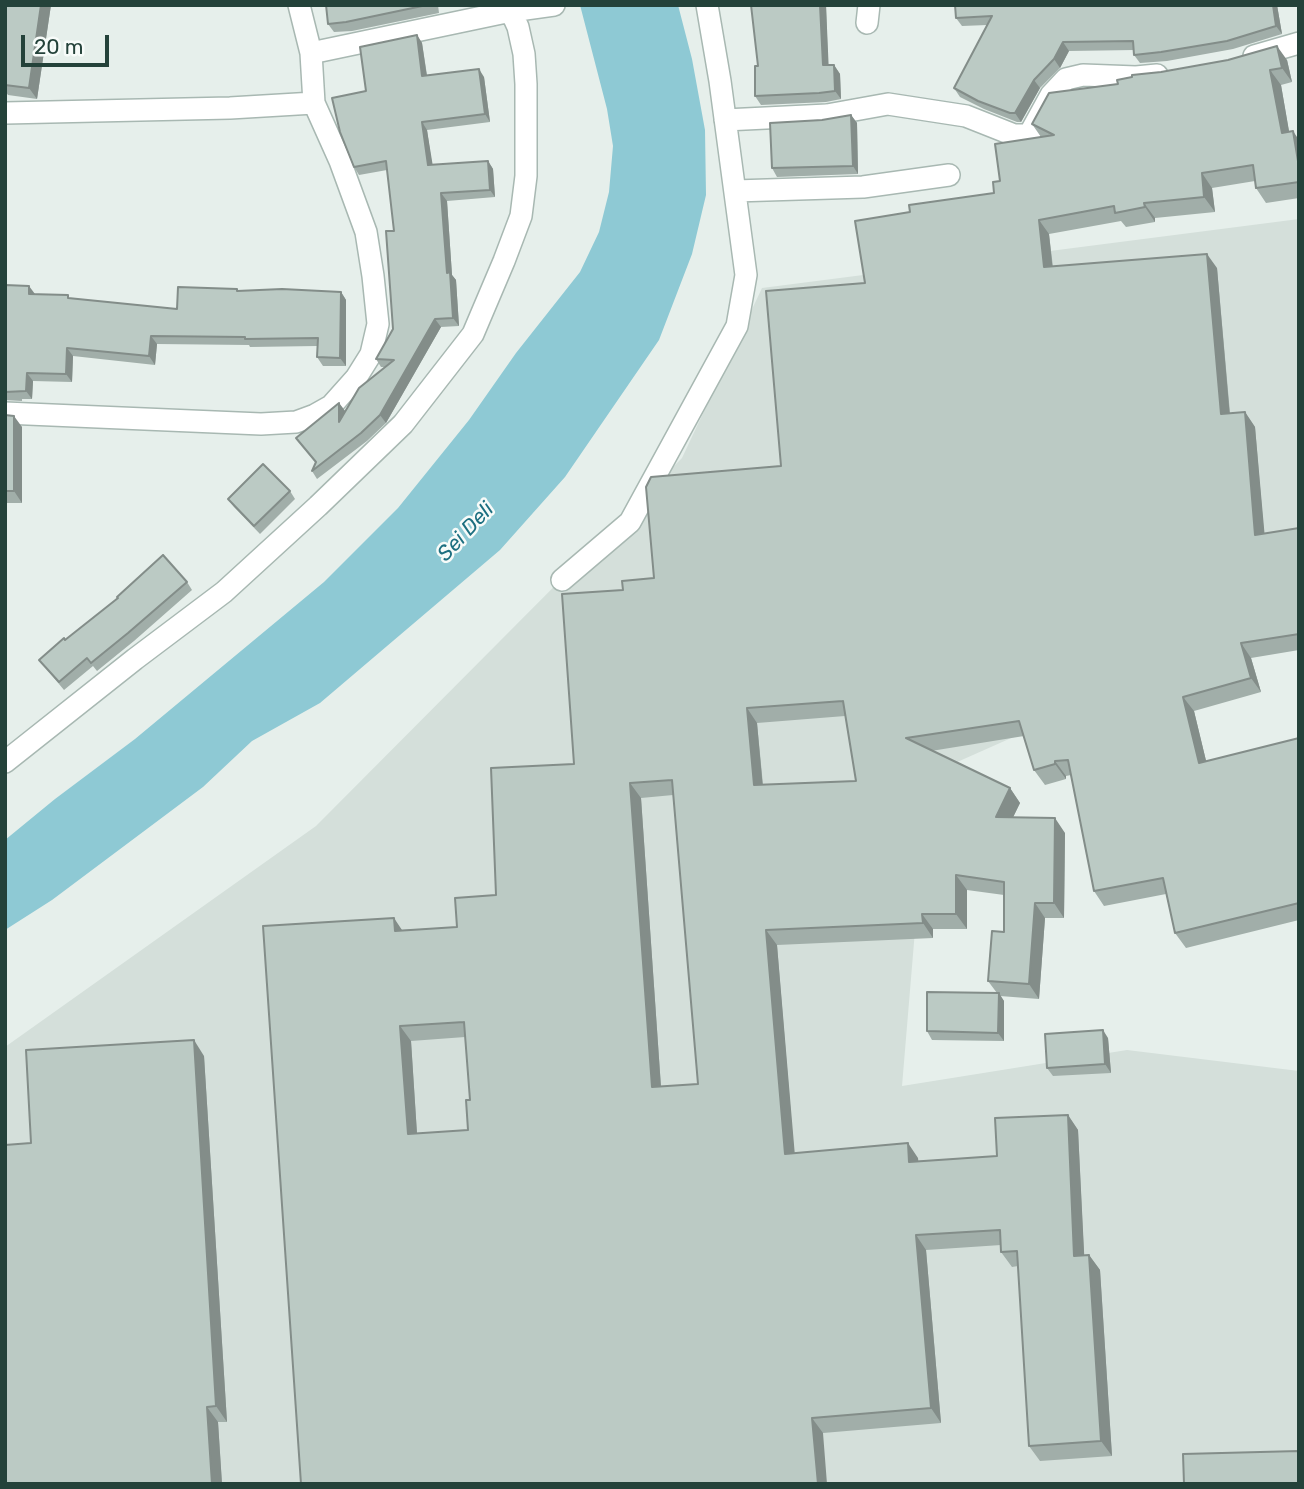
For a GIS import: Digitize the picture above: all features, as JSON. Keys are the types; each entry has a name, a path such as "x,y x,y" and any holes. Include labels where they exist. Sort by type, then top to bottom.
{"street":[{"path":"5,412 261,424 296,422 331,406 356,378 371,354 378,324 373,276 366,232 340,161 314,103 311,53 299,5"},
{"path":"562,580 630,522 737,326 746,275 708,5"},
{"path":"311,53 509,8 552,6"},
{"path":"5,762 224,592 403,424 473,334 521,216 526,176 524,54 518,27 509,8"},
{"path":"1236,62 1299,43"},
{"path":"725,120 827,115 888,104 966,116 1014,135 1029,135 1051,95 1066,79 1083,75 1136,77 1182,72"},
{"path":"5,113 314,103"},
{"path":"735,191 863,187 948,175"}],"shaded area":[{"path":"1299,219 1299,610 928,775 902,1086 1127,1050 1299,1071 1299,1484 5,1484 5,1047 316,826 682,458 762,288"}],"water":[{"name":"Sei Deli","path":"580,5 678,5 692,59 705,130 706,195 692,254 659,340 565,477 500,550 320,703 252,741 203,787 52,900 5,930 5,840 135,739 324,582 398,508 469,420 516,353 580,272 599,232 609,192 613,146 607,109"}],"building":[{"path":"5,5 41,5 29,88 5,85"},
{"path":"326,5 427,5 328,24"},
{"path":"751,5 820,5 823,65 834,65 835,91 755,96 755,66 758,66"},
{"path":"955,5 1273,5 1276,26 1227,41 1134,55 1133,41 1063,42 1054,59 1034,80 1015,113 1010,113 954,88 992,16 956,18"},
{"path":"417,35 422,76 479,69 485,114 422,122 428,165 488,161 490,190 441,193 453,318 435,319 380,415 312,471 316,462 296,438 339,403 339,422 359,388 394,360 376,359 393,329 386,231 394,231 386,161 354,167 340,132 332,98 366,91 360,47"},
{"path":"1277,46 1282,68 1270,70 1282,133 1293,131 1299,182 1256,188 1253,165 1202,173 1204,197 1144,203 1145,207 1115,213 1114,206 1039,220 1044,267 1207,254 1221,414 1245,412 1255,535 1299,528 1299,634 1241,643 1251,678 1183,697 1199,763 1299,738 1299,903 1175,933 1163,878 1094,891 1068,760 1055,761 1055,764 1034,770 1019,721 906,738 1010,788 996,817 1055,818 1054,903 1035,903 1029,984 988,981 992,931 1004,932 1004,882 956,875 956,914 922,914 923,923 766,930 785,1154 908,1143 909,1162 997,1156 995,1118 1068,1115 1074,1256 1089,1255 1101,1441 1029,1446 1017,1251 1001,1252 1000,1230 916,1235 931,1408 812,1418 818,1484 301,1484 263,926 394,918 395,931 457,927 455,898 496,895 491,768 574,764 562,594 623,590 622,581 654,578 646,487 651,477 781,466 766,291 865,283 855,221 910,212 909,205 994,193 993,182 1000,181 995,144 1054,135 1032,124 1049,93 1118,84 1117,80 1132,75 1228,60","holes":["843,701 856,781 754,785 747,708","672,780 698,1084 652,1087 630,783","464,1022 470,1100 466,1100 468,1130 408,1134 400,1026"]},
{"path":"851,115 853,166 772,168 770,123 822,120"},
{"path":"5,285 29,286 29,294 68,295 68,298 177,309 178,287 237,291 282,289 341,292 340,358 317,357 318,338 151,336 149,356 67,348 66,374 27,373 26,391 5,392"},
{"path":"5,415 14,416 14,491 5,491"},
{"path":"263,464 290,491 254,526 228,499"},
{"path":"163,555 187,582 91,663 87,658 59,682 39,660 118,598"},
{"path":"927,992 999,993 998,1033 927,1031"},
{"path":"1103,1030 1105,1064 1047,1068 1045,1034"},
{"path":"194,1040 216,1406 207,1407 212,1484 5,1484 5,1145 31,1143 26,1050"},
{"path":"1299,1451 1299,1484 1184,1484 1183,1454"}]}
